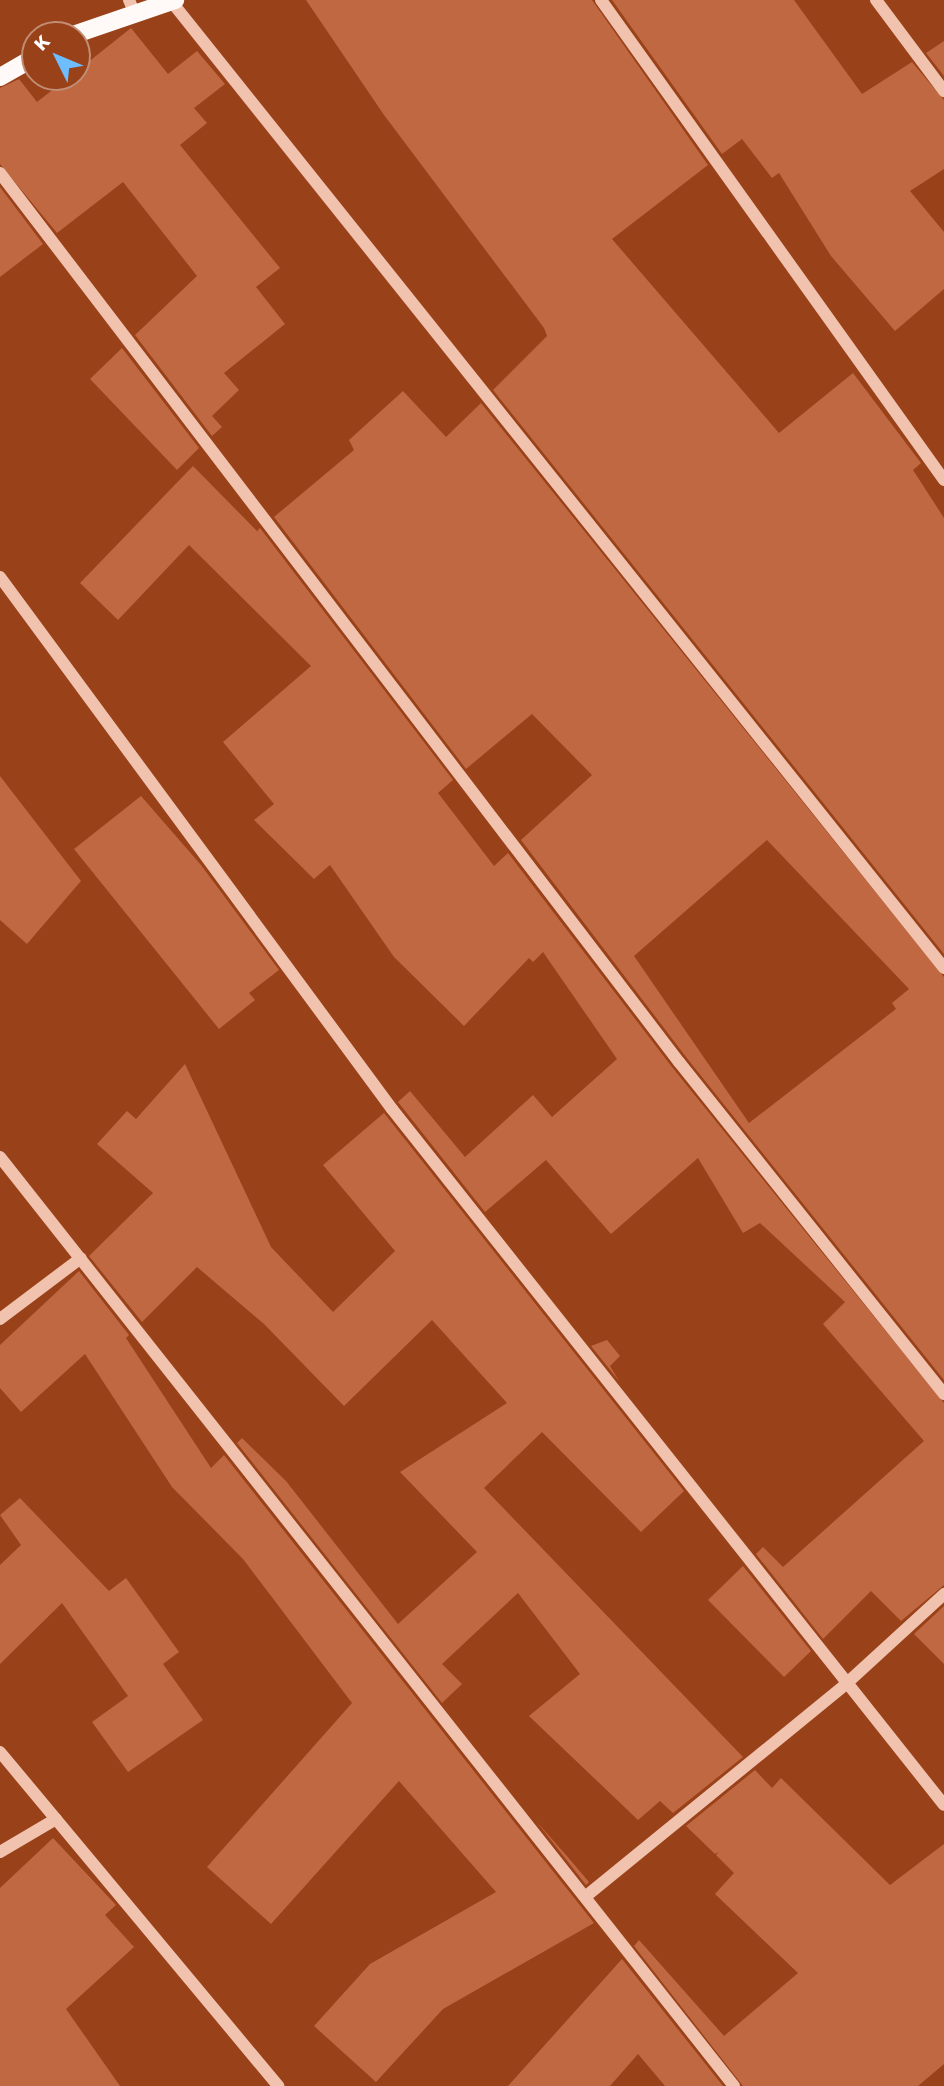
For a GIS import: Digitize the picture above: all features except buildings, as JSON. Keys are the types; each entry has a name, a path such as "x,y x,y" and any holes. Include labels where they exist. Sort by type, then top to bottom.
{"main road":[{"path":"91,26 132,7 173,1"},
{"path":"0,78 21,65"}],"street":[{"path":"601,0 944,480"},
{"path":"876,0 944,91"},
{"path":"173,1 944,968"},
{"path":"0,173 670,1051 944,1394"},
{"path":"0,577 392,1110 944,1805"},
{"path":"0,1157 734,2086"},
{"path":"0,1320 81,1258"},
{"path":"585,1897 847,1683 944,1594"},
{"path":"0,1752 278,2086"},
{"path":"0,1852 56,1819"}]}
